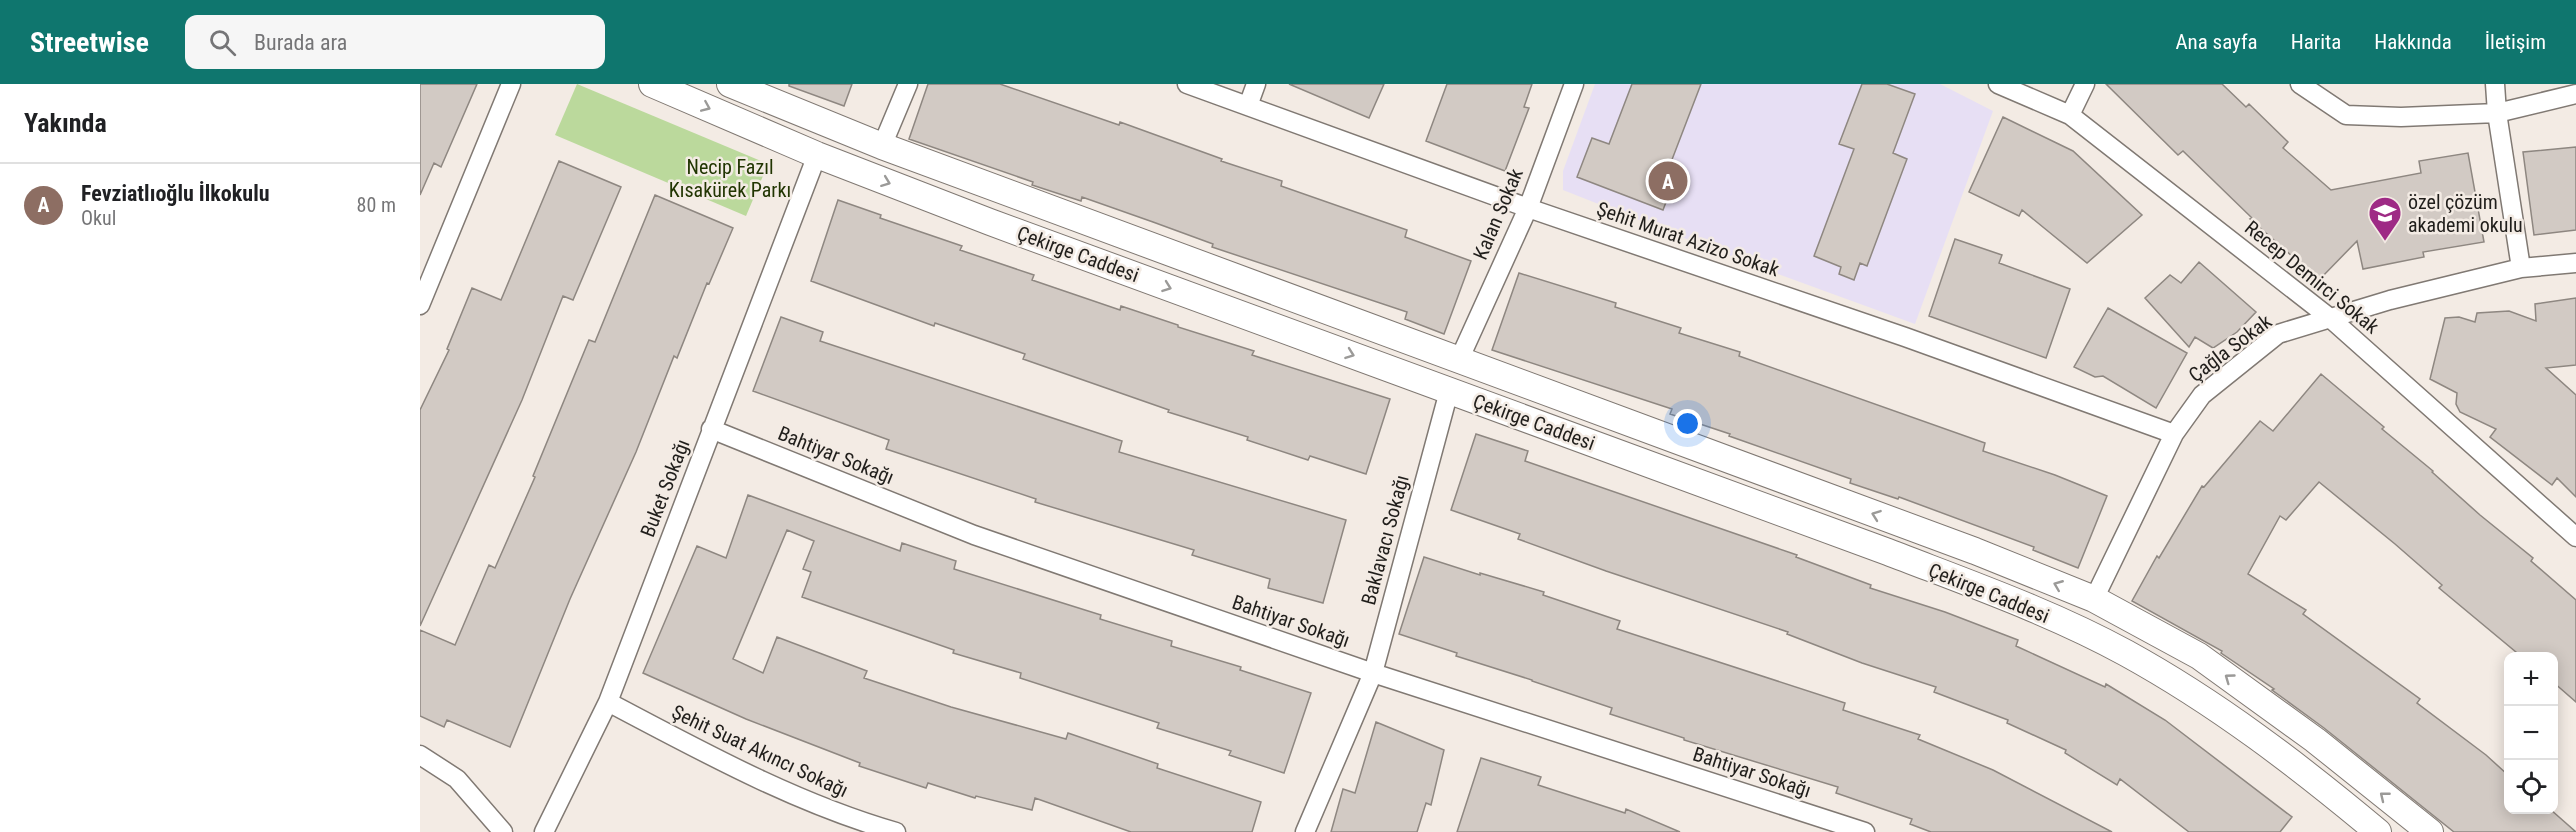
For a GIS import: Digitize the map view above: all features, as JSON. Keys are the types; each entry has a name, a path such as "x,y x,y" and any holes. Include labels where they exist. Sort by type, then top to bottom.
{"main road":[{"name":"Çekirge Caddesi","path":"652,84 817,155 1001,226 2026,606 2116,648 2228,717 2304,771 2378,832"},
{"name":"Çekirge Caddesi","path":"730,84 882,146 1964,547 2094,599 2199,656 2315,740 2430,832"}],"street":[{"path":"420,305 511,84"},
{"path":"882,146 908,84"},
{"name":"Şehit Murat Azizo Sokak","path":"1187,84 1528,208 1894,333 2174,434"},
{"path":"1248,106 1256,84"},
{"name":"Kalan Sokak","path":"1459,360 1528,208 1574,84"},
{"name":"Recep Demirci Sokak","path":"1998,84 2070,115 2331,318 2576,537"},
{"path":"2070,115 2085,84"},
{"path":"2300,84 2346,115 2401,117 2497,113 2576,94"},
{"path":"2495,84 2497,113 2521,268"},
{"name":"Buket Sokağı","path":"544,832 608,702 817,155"},
{"name":"Çağla Sokak","path":"2094,599 2174,434 2202,394 2278,334 2390,300 2521,268 2576,263"},
{"name":"Baklavacı Sokağı","path":"1305,832 1373,673 1449,391"},
{"name":"Bahtiyar Sokağı","path":"711,429 974,535 1373,673 1865,832"},
{"name":"Şehit Suat Akıncı Sokağı","path":"608,702 731,767 864,823 896,832"},
{"path":"420,755 457,779 503,832"}],"shaded area":[{"path":"1595,84 1940,84 1993,111 1915,324 1740,260 1563,190 1563,171"}],"green space":[{"name":"Necip Fazıl Kısakürek Parkı","path":"577,84 768,164 746,216 555,135"}],"building":[{"path":"420,84 477,84 441,167 434,163 420,195"},
{"path":"789,84 852,84 844,106 789,86"},
{"path":"928,84 1000,84 1119,125 1120,122 1222,159 1221,161 1282,181 1281,186 1407,230 1405,237 1471,261 1444,334 1405,319 1407,312 1212,247 1213,244 1082,197 1081,201 1032,185 1033,182 909,139"},
{"path":"1289,84 1384,84 1369,118"},
{"path":"1447,84 1532,84 1524,107 1529,108 1505,171 1426,141"},
{"path":"1632,84 1701,84 1668,170 1683,175 1677,191 1671,189 1663,210 1577,177 1592,138 1609,144"},
{"path":"1862,84 1887,84 1915,94 1893,153 1907,159 1867,266 1860,263 1854,280 1839,274 1841,267 1814,256 1854,149 1839,144"},
{"path":"2106,84 2222,84 2246,107 2249,104 2288,142 2283,148 2331,190 2421,173 2419,161 2468,153 2484,242 2423,252 2424,257 2363,269 2357,241 2319,280 2250,219 2252,218 2183,151 2178,155"},
{"path":"2003,117 2073,151 2142,215 2087,263 2022,210 2019,216 1969,192"},
{"path":"2576,147 2576,230 2534,235 2523,152"},
{"path":"559,161 621,187 573,300 563,296 522,400 420,626 420,410 449,350 447,349 472,288 501,300"},
{"path":"655,195 733,228 709,284 707,283 677,358 674,356 636,452 570,599 510,747 447,720 444,727 420,716 420,630 455,645 489,565 495,568 535,477 533,476 589,340 595,342"},
{"path":"838,200 881,215 880,218 962,246 960,250 1034,275 1032,280 1120,310 1121,306 1254,351 1252,355 1390,399 1366,474 1310,456 1308,460 1247,440 1248,437 1168,412 1169,410 1023,359 1025,354 935,323 934,326 811,281"},
{"path":"1955,239 2002,255 1999,263 2070,289 2046,358 1929,316"},
{"path":"2199,262 2256,312 2237,332 2213,348 2195,337 2189,347 2145,298 2170,275 2181,283"},
{"path":"1519,273 1616,303 1615,307 1681,328 1679,333 1740,352 1739,356 1985,443 1983,451 2055,475 2107,496 2078,568 2033,550 2034,547 1899,497 1898,499 1850,483 1851,479 1670,414 1672,409 1492,350"},
{"path":"2576,298 2576,365 2546,368 2576,395 2576,497 2557,478 2552,485 2490,437 2496,429 2460,412 2456,404 2457,393 2430,379 2445,318 2459,317 2475,322 2477,313 2509,311 2536,321 2535,304"},
{"path":"2108,308 2187,353 2156,408 2103,376 2095,377 2074,367"},
{"path":"781,317 823,332 820,341 1122,441 1119,452 1346,520 1323,603 1268,588 1270,579 1192,555 1194,550 1035,502 1036,499 886,449 889,440 753,391"},
{"path":"2321,374 2384,427 2382,429 2433,471 2480,515 2533,558 2531,561 2576,600 2576,702 2558,686 2558,652 2516,652 2439,588 2442,585 2395,544 2319,482 2286,520 2280,516 2248,574 2306,610 2303,614 2420,699 2417,703 2504,771 2504,814 2556,814 2576,832 2454,832 2324,728 2272,690 2274,689 2221,653 2222,651 2132,601 2157,556 2159,558 2202,486 2204,487 2260,421 2273,431"},
{"path":"1476,434 1528,451 1525,461 1797,555 1796,557 1871,585 1870,588 1945,612 2018,640 2016,646 2105,687 2106,684 2165,720 2292,817 2280,832 2189,832 2120,779 2117,785 2065,753 2066,750 2007,723 2008,720 1934,692 1936,687 1862,663 1787,634 1788,632 1518,539 1520,534 1451,510"},
{"path":"748,495 900,551 902,543 956,561 954,569 1101,615 1100,619 1172,641 1171,646 1241,667 1240,670 1311,693 1284,773 1229,755 1231,751 1157,728 1159,723 1020,678 1021,673 953,653 954,650 802,597 811,572 803,569 814,541 787,530 733,659 763,673 777,637 867,671 864,678 951,707 1066,739 1068,733 1158,764 1157,768 1261,802 1252,832 1131,832 1035,798 1032,810 976,796 975,798 928,783 926,788 859,766 860,763 746,719 643,673 697,546 726,558"},
{"path":"1424,557 1544,592 1543,595 1620,621 1617,629 1845,703 1843,710 1920,735 1918,739 1993,770 2112,832 1931,832 1910,824 1912,819 1836,793 1838,787 1684,740 1684,738 1610,714 1612,708 1456,656 1457,653 1399,634"},
{"path":"1376,722 1444,750 1431,805 1426,803 1417,832 1331,832 1343,789 1355,793"},
{"path":"1481,758 1541,777 1538,785 1625,813 1626,809 1680,832 1457,832"}],"place":[{"name":"Fevziatlıoğlu İlkokulu","path":"1668,181"},
{"name":"özel çözüm akademi okulu","path":"2385,242"}]}
